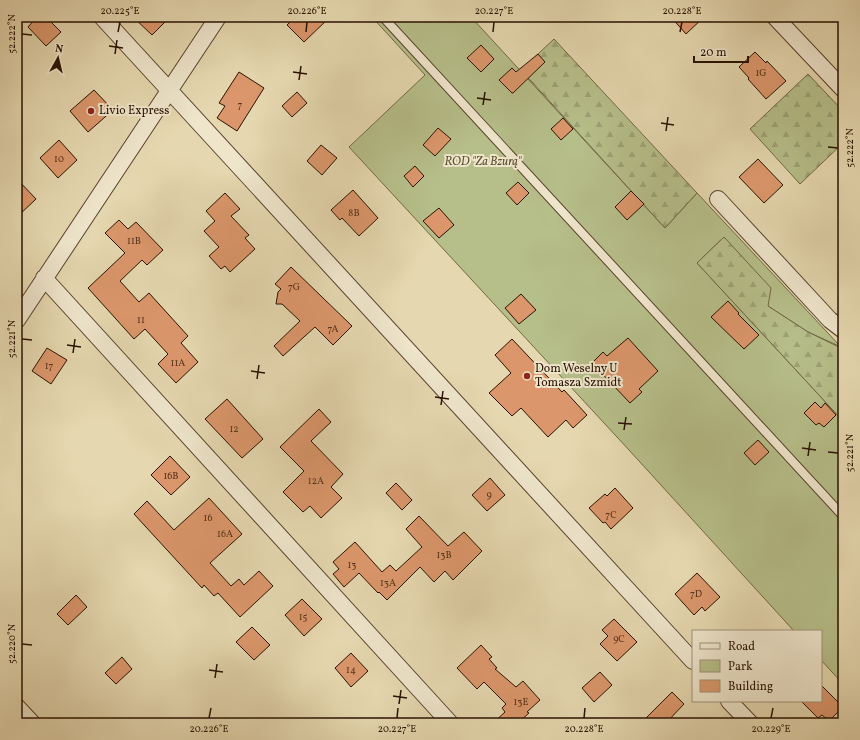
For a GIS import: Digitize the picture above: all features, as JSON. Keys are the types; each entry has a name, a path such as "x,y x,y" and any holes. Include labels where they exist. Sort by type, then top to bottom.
{"street":[{"path":"102,17 692,660"},
{"path":"17,320 218,17"},
{"path":"776,17 843,89"},
{"path":"718,199 830,320 843,330"},
{"path":"44,278 450,723"},
{"path":"730,702 750,723"},
{"path":"17,707 32,723"}],"lane":[{"path":"383,17 843,516"}],"green space":[{"name":"ROD \"Za Bzurą\"","path":"372,17 471,17 665,228 697,193 841,347 808,332 768,306 724,237 697,263 843,421 843,684 822,661 822,630 793,630 349,147 425,75"},
{"path":"554,39 697,193 665,228 521,70"},
{"path":"808,74 843,111 843,143 800,184 750,129"},
{"path":"724,237 771,288 768,306 808,332 843,349 843,421 697,263"}],"building":[{"path":"37,17 46,17 61,32 46,46 28,27"},
{"path":"133,17 170,17 152,35"},
{"path":"295,17 330,17 304,42 287,25"},
{"path":"671,17 704,17 686,34"},
{"path":"481,45 494,59 481,72 467,58"},
{"path":"755,52 766,63 767,61 786,81 766,99 739,67"},
{"path":"538,54 545,62 513,93 499,80 512,68 516,72"},
{"path":"239,72 264,88 237,131 217,118 225,106 219,103"},
{"name":"Livio Express","path":"94,90 113,110 88,132 70,111"},
{"path":"297,92 307,103 292,117 282,106"},
{"path":"563,118 573,129 561,140 551,129"},
{"path":"438,128 451,139 435,156 423,145"},
{"path":"59,140 77,160 58,178 40,158"},
{"path":"321,145 337,158 322,175 307,161"},
{"path":"758,159 783,185 764,203 739,177"},
{"path":"415,166 424,176 413,187 404,176"},
{"path":"17,179 36,199 17,217"},
{"path":"518,182 529,193 517,205 506,193"},
{"path":"353,190 378,218 359,236 342,218 340,220 331,210"},
{"path":"631,191 644,204 627,220 615,207"},
{"path":"225,193 240,209 231,216 249,235 245,238 255,249 230,272 225,266 221,269 209,256 219,247 204,231 215,221 206,211"},
{"path":"439,208 454,225 439,238 423,221"},
{"path":"119,220 128,229 136,222 163,250 147,265 142,260 120,281 139,302 149,293 188,336 181,343 198,362 176,383 158,364 168,354 145,329 134,339 88,288 125,253 105,233"},
{"path":"291,267 352,326 333,345 315,327 283,356 274,346 300,321 282,304 276,304 278,292 281,289 275,284"},
{"path":"521,294 536,310 519,324 505,308"},
{"path":"728,301 739,313 738,314 759,335 744,349 711,317"},
{"path":"628,338 658,371 639,389 642,392 630,403 592,363 603,352 607,356"},
{"path":"512,339 562,392 564,390 587,415 573,428 566,420 548,437 521,408 512,416 489,393 511,373 495,355"},
{"path":"47,348 67,360 51,384 32,371"},
{"path":"227,399 263,439 242,458 205,419"},
{"path":"815,402 821,408 825,403 836,415 824,427 819,423 816,425 804,413"},
{"path":"319,409 331,422 311,441 343,474 331,487 342,498 321,518 310,506 303,512 283,492 304,471 280,447"},
{"path":"758,440 769,452 755,465 744,453"},
{"path":"170,456 190,477 171,495 151,475"},
{"path":"490,478 505,495 487,511 472,495"},
{"path":"396,483 412,500 402,510 386,493"},
{"path":"615,488 633,508 611,529 589,508 605,494 607,496"},
{"path":"209,498 242,534 210,563 231,586 239,579 244,585 259,571 273,586 240,617 218,593 214,596 204,585 202,588 134,514 147,501 174,530"},
{"path":"419,516 448,546 464,532 482,551 453,580 445,571 434,582 420,567 387,600 379,592 378,593 359,573 344,587 333,574 339,569 333,562 355,542 382,572 390,565 396,571 422,547 406,529"},
{"path":"697,573 720,597 705,611 702,607 694,615 675,594"},
{"path":"76,595 87,607 68,625 57,614"},
{"path":"302,599 322,619 304,636 285,615"},
{"path":"614,619 637,642 617,661 600,644 608,636 602,630"},
{"path":"252,627 270,645 254,660 236,642"},
{"path":"481,645 492,657 489,659 497,668 495,669 516,687 523,681 540,700 518,723 493,723 505,712 502,708 506,704 484,682 477,689 457,668"},
{"path":"351,653 368,671 351,687 335,668"},
{"path":"122,657 132,669 116,684 105,673"},
{"path":"600,672 612,685 594,702 582,688"},
{"path":"822,686 843,707 829,721 822,715 818,718 802,702 822,702"},
{"path":"672,692 684,704 666,723 641,723"}],"place":[{"name":"Livio Express","path":"91,111"},
{"name":"Dom Weselny U Tomasza Szmidt","path":"527,376"}]}
